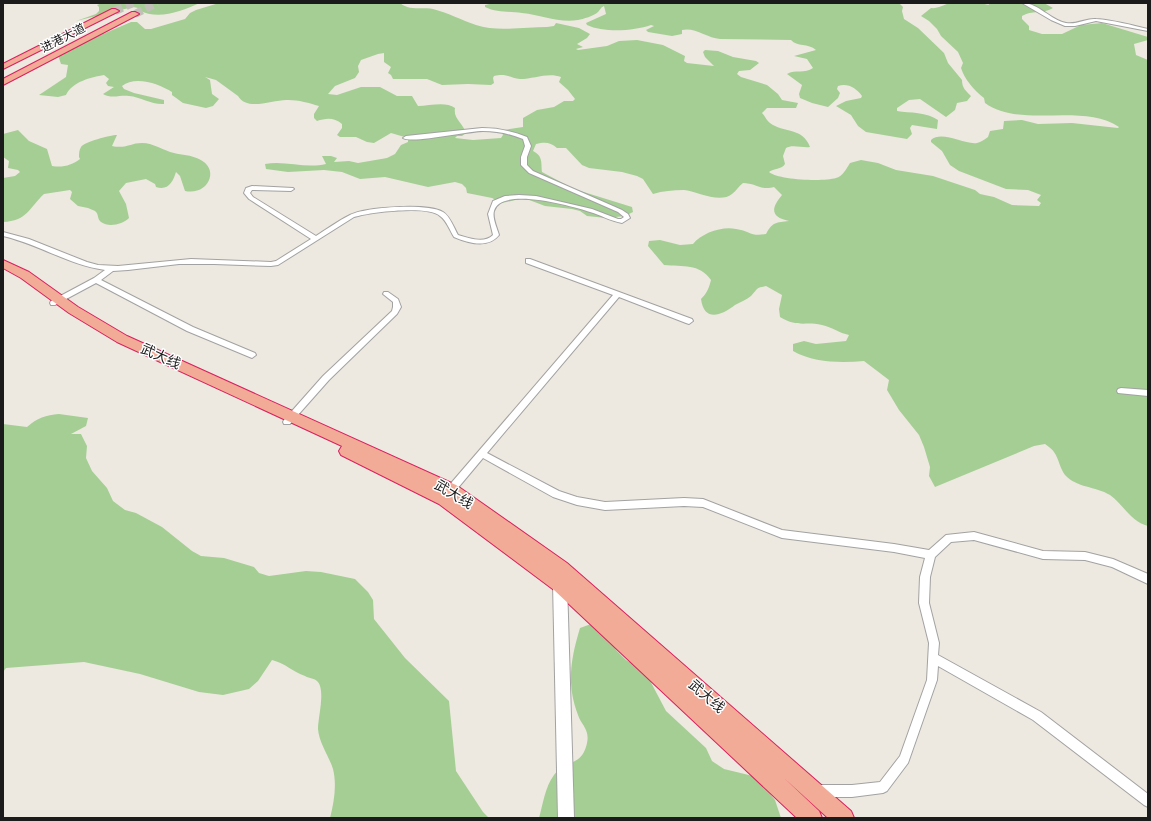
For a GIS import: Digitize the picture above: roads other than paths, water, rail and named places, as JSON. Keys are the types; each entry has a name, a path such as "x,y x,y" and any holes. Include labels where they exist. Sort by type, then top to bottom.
{"highway":[{"name":"进港大道","path":"3,67 115,12"},
{"name":"进港大道","path":"3,82 134,14"},
{"name":"武大线","path":"3,264 26,276 87,328 114,344 290,419 447,494 561,568 844,818"},
{"name":"武大线","path":"3,269 22,278 56,301"},
{"name":"武大线","path":"447,494 560,584 812,818"}],"street":[{"path":"1024,3 1038,9 1054,21 1061,24 1077,25 1091,20 1096,20 1148,30"},
{"path":"3,234 32,242 61,256 96,267 111,269 205,260 271,264 278,263 352,216 361,212 409,208 435,211 442,214 456,236 466,239 486,241 496,235 491,210 494,204 508,197 523,196 589,210 616,221 622,221 626,218 626,215 620,211 531,172 524,166 524,157 528,146 525,138 518,134 493,130 478,130 431,137 406,138"},
{"path":"291,189 252,188 248,189 246,193 251,198 316,239"},
{"path":"528,261 689,321"},
{"path":"56,301 96,280 111,269"},
{"path":"96,280 190,329 252,355"},
{"path":"290,419 326,378 395,312 397,307 396,301 386,294"},
{"path":"447,494 618,294"},
{"path":"1121,391 1148,393"},
{"path":"482,454 556,494 576,500 605,506 684,502 703,503 782,534 894,548 931,555"},
{"path":"815,792 852,791 883,787 904,758 932,680 934,643 924,603 924,577 931,555 949,538 974,536 1043,556 1085,556 1113,563 1148,579"},
{"path":"561,568 560,584 566,818"},
{"path":"933,658 1037,716 1148,801"}],"tunnel":[{"path":"115,11 133,3"},
{"path":"135,14 157,3"}]}
